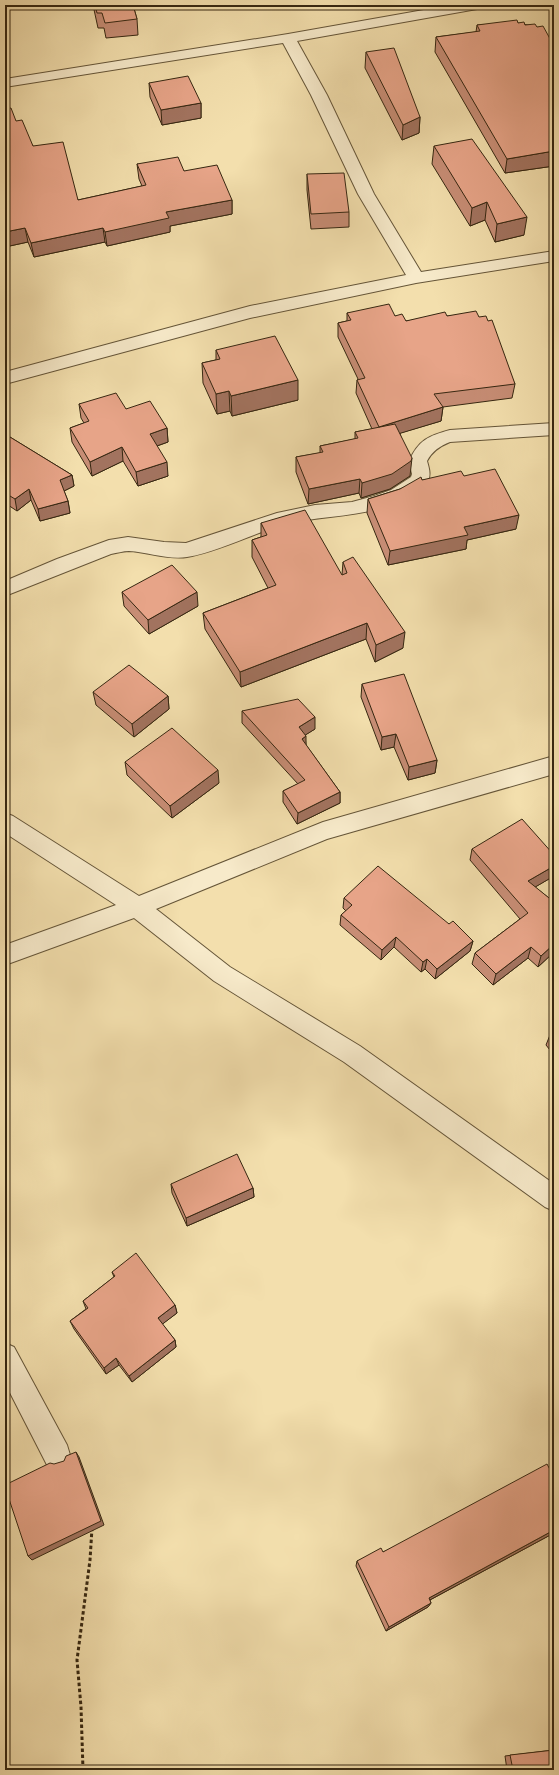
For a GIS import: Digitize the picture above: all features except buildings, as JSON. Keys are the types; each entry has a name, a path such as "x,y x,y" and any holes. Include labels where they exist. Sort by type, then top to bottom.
{"street":[{"path":"5,83 288,38 477,5"},
{"path":"288,38 319,96 366,194 416,278"},
{"path":"5,378 250,312 416,278 554,256"},
{"path":"5,590 64,564 109,547 128,544 164,549 186,550 236,535 277,520 315,512 352,509 398,495 419,481 421,474 418,461 426,446 436,439 450,436 554,429"},
{"path":"5,955 137,907 323,831 554,765"},
{"path":"5,822 137,907 222,974 352,1054 554,1199"},
{"path":"5,1356 57,1455"}],"path":[{"path":"83,1770 81,1707 77,1660 90,1560 92,1525"}]}
